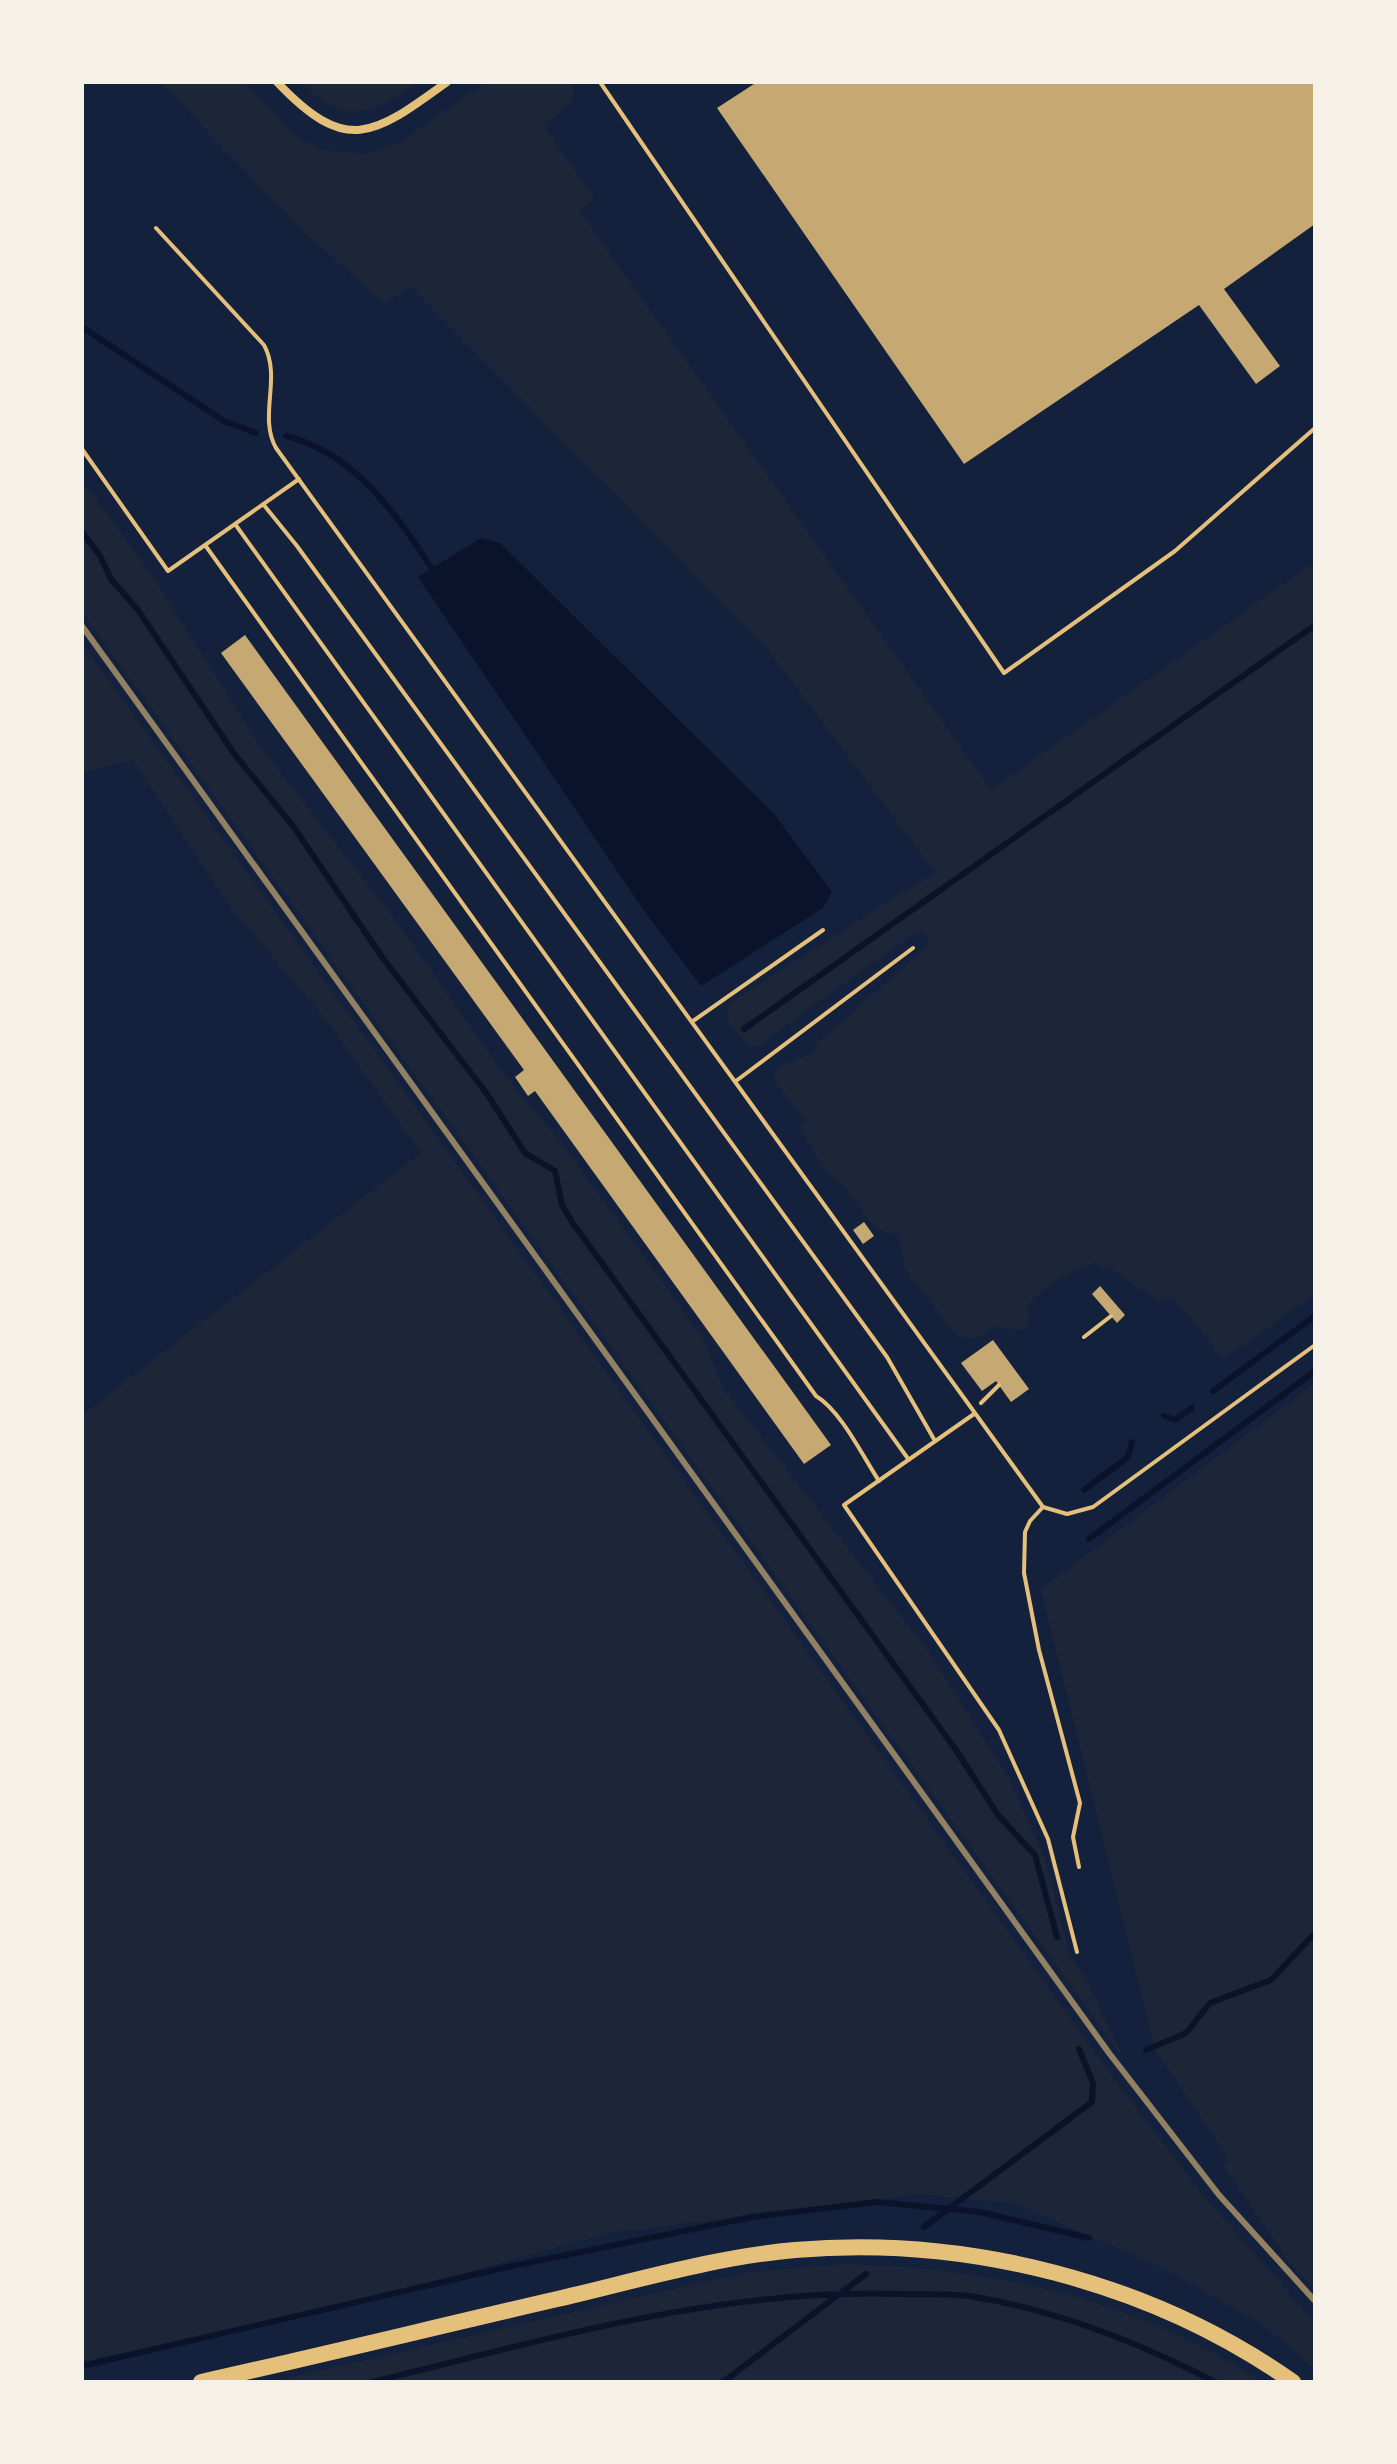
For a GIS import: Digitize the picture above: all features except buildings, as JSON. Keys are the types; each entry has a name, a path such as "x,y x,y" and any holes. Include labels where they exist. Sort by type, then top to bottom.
{"highway":[{"path":"201,2382 697,2268 792,2250 847,2247 933,2251 1052,2272 1178,2318 1293,2382"}],"street":[{"path":"277,82 320,121 359,130 392,121 447,82"}],"lane":[{"path":"600,82 1004,673 1175,551 1315,428"},
{"path":"156,228 264,345 272,365 271,440 1043,1507 1067,1514 1093,1507 1315,1345"},
{"path":"82,449 168,571 299,479"},
{"path":"263,504 297,546 887,1357 935,1441"},
{"path":"235,524 909,1460"},
{"path":"205,545 816,1396 839,1416 848,1436 879,1481"},
{"path":"693,1021 823,930"},
{"path":"736,1081 913,948"},
{"path":"974,1414 844,1505 999,1730 1048,1839 1077,1952"},
{"path":"1043,1507 1025,1532 1024,1573 1039,1650 1080,1803 1073,1837 1079,1867"}],"path":[{"path":"1084,1337 1111,1316"},
{"path":"984,1397 999,1385"}],"shaded area":[{"path":"160,82 244,82 296,136 323,150 364,154 401,142 486,82 572,82 573,101 543,125 594,198 579,210 991,790 1315,562 1315,1294 1224,1359 1173,1297 1158,1302 1110,1267 1102,1271 1097,1263 1070,1273 1038,1295 1028,1308 1030,1321 1024,1330 994,1327 971,1339 955,1334 905,1269 898,1235 877,1230 844,1187 826,1172 799,1127 806,1122 776,1083 774,1074 781,1065 813,1053 816,1044 929,945 925,933 916,932 760,1044 748,1046 729,1023 727,1005 935,872 769,651 409,285 385,305 296,224"},
{"path":"301,82 419,82 387,102 359,111 332,106"},
{"path":"82,480 149,571 260,746 400,926 503,1073 560,1141 672,1295 705,1342 723,1388 929,1652 1010,1780 1045,1859 1070,1955 1084,1975 1125,2061 82,612"},
{"path":"481,538 500,543 775,815 832,892 823,908 701,986 645,912 418,577"},
{"path":"82,643 1112,2076 1201,2192 1315,2323 1315,2369 1263,2325 1167,2270 1016,2204 920,2194 610,2233 362,2301 84,2361 82,2376 82,1415 421,1153 323,1016 227,903 133,760 82,773"},
{"path":"1315,1384 1315,2289 1287,2259 1224,2167 1227,2156 1155,2050 1041,1589"},
{"path":"844,2264 957,2273 1062,2293 1163,2328 1263,2382 270,2382 752,2272"}],"waterway":[{"path":"82,327 224,421 256,433"},
{"path":"286,436 332,456 371,488 404,527 432,569"},
{"path":"82,532 100,556 111,579 138,610 235,755 293,826 382,957 487,1094 525,1153 555,1171 562,1205 572,1222 956,1750 998,1815 1035,1855 1057,1937"},
{"path":"744,1029 1315,625"},
{"path":"1213,1391 1315,1316"},
{"path":"1089,1539 1315,1371"},
{"path":"1164,1416 1175,1420 1192,1408"},
{"path":"1084,1490 1128,1457 1132,1442"},
{"path":"1146,2050 1186,2033 1210,2003 1271,1980 1315,1933"},
{"path":"924,2227 1092,2102 1093,2083 1079,2049"},
{"path":"82,2366 503,2268 752,2217 877,2202 980,2212 1089,2238"},
{"path":"723,2382 866,2274"},
{"path":"372,2382 635,2320 768,2299 836,2294 948,2295 1006,2303 1098,2330 1158,2354 1215,2382"}],"railway":[{"path":"82,626 1109,2053 1219,2195 1315,2301"}]}
